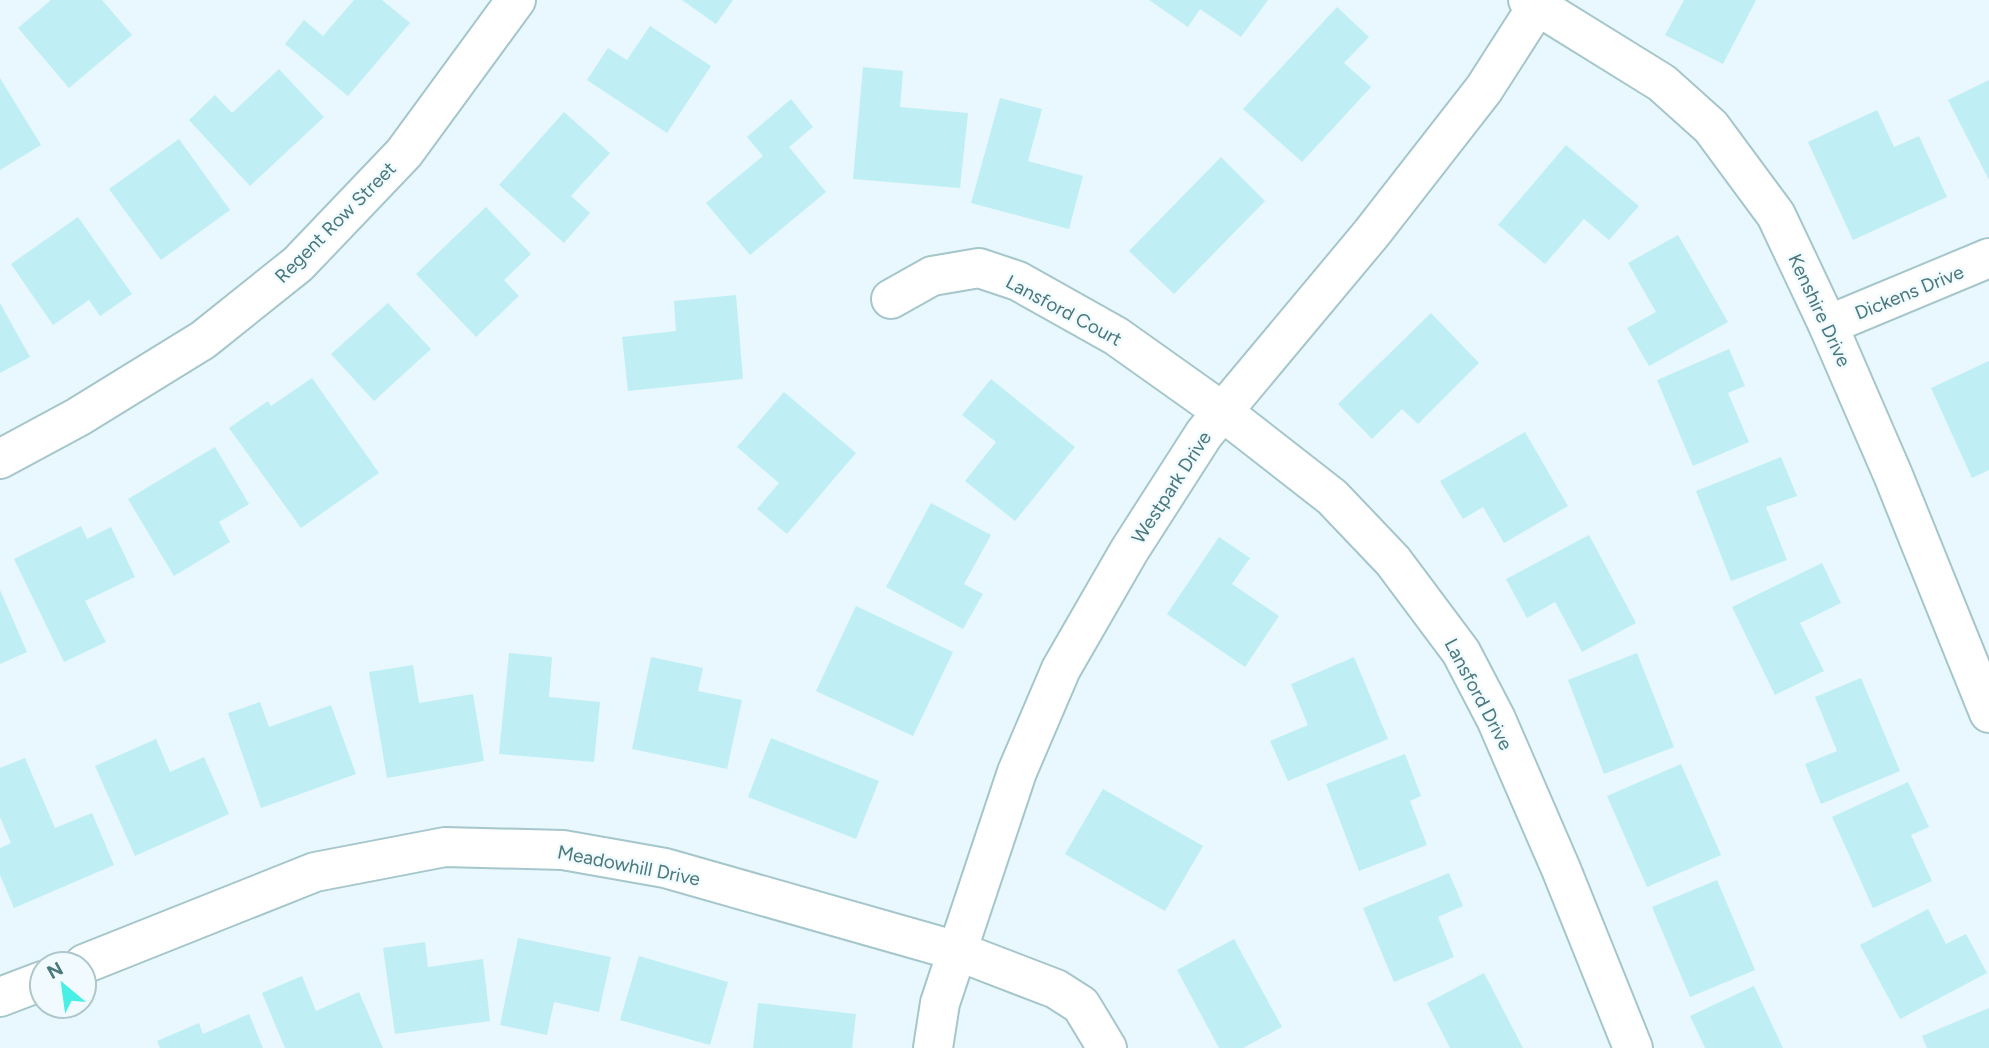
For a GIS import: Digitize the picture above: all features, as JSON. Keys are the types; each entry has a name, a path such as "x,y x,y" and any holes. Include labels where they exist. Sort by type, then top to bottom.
{"street":[{"name":"Regent Row Street","path":"0,460 78,417 203,340 298,264 404,153 516,0"},
{"name":"Kenshire Drive","path":"1536,2 1662,83 1711,127 1776,215 1828,325 1893,475 1989,713"},
{"name":"Westpark Drive","path":"933,1048 940,1003 1017,772 1061,669 1129,551 1204,434 1371,234 1484,89 1536,2"},
{"name":"Dickens Drive","path":"1828,325 1989,258"},
{"name":"Lansford Court","path":"891,299 932,276 979,268 1018,281 1116,336 1223,412"},
{"name":"Lansford Drive","path":"1223,412 1332,497 1393,561 1461,652 1496,719 1561,869 1633,1048"},
{"name":"Meadowhill Drive","path":"98,958 315,872 445,847 563,850 665,868 957,951 1056,989 1082,1005 1107,1048"},
{"path":"0,997 28,986"}],"building":[{"path":"51,0 102,0 132,35 69,88 18,28"},
{"path":"354,0 382,0 410,23 348,96 285,44 304,20 323,36"},
{"path":"682,0 733,0 716,24"},
{"path":"1149,0 1268,0 1241,37 1200,9 1188,27"},
{"path":"1684,0 1756,0 1723,64 1665,35"},
{"path":"1337,7 1369,37 1344,63 1371,87 1302,162 1243,109"},
{"path":"650,26 711,66 667,133 587,80 608,48 627,60"},
{"path":"863,67 903,71 900,107 968,113 960,188 853,179"},
{"path":"279,69 324,117 250,186 189,120 215,95 232,113"},
{"path":"0,78 41,145 0,170"},
{"path":"1989,80 1989,180 1948,100"},
{"path":"1000,98 1042,109 1028,161 1083,176 1069,229 971,203"},
{"path":"791,99 813,127 789,147 826,192 750,255 706,203 763,156 747,137"},
{"path":"1877,110 1894,147 1919,136 1947,197 1853,240 1808,142"},
{"path":"564,112 610,153 571,196 590,213 564,243 499,185"},
{"path":"179,139 230,210 161,260 109,189"},
{"path":"1566,145 1639,206 1609,240 1584,219 1545,264 1498,225"},
{"path":"1221,157 1265,201 1174,294 1129,251"},
{"path":"486,207 531,254 504,280 519,296 476,337 416,274"},
{"path":"78,217 132,294 100,316 89,300 53,325 11,264"},
{"path":"1678,235 1728,322 1649,366 1627,328 1656,312 1628,263"},
{"path":"736,295 743,379 628,391 622,337 676,331 674,301"},
{"path":"0,303 30,357 0,373"},
{"path":"388,303 431,349 374,401 331,354"},
{"path":"1431,313 1479,363 1418,424 1402,409 1372,439 1338,404"},
{"path":"1729,349 1745,386 1728,393 1749,442 1693,466 1657,380"},
{"path":"1989,361 1989,470 1972,478 1931,388"},
{"path":"312,378 379,473 301,528 229,428 268,401 271,406"},
{"path":"991,379 1075,447 1015,521 965,481 996,442 962,415"},
{"path":"784,392 856,453 787,534 757,509 779,483 737,447"},
{"path":"1525,432 1568,506 1504,543 1483,507 1463,519 1440,481"},
{"path":"215,447 249,504 219,522 230,542 174,576 128,499"},
{"path":"1781,457 1797,496 1766,507 1787,560 1731,581 1696,491"},
{"path":"931,503 991,535 964,584 983,594 963,629 886,587"},
{"path":"81,526 87,539 111,527 135,577 85,601 106,642 64,662 14,559"},
{"path":"1589,535 1636,623 1582,652 1555,602 1527,618 1506,579"},
{"path":"1219,537 1250,558 1232,584 1279,616 1245,667 1167,614"},
{"path":"1822,563 1841,603 1800,623 1824,671 1775,695 1732,607"},
{"path":"0,590 27,652 0,664"},
{"path":"856,606 953,652 913,736 816,691"},
{"path":"509,653 552,657 549,697 600,702 594,762 499,754"},
{"path":"1637,653 1674,747 1604,774 1568,680"},
{"path":"651,657 703,668 698,691 742,700 727,769 632,749"},
{"path":"1354,657 1388,739 1288,781 1270,741 1308,725 1291,684"},
{"path":"413,665 419,703 473,694 484,761 387,778 369,672"},
{"path":"1861,678 1900,771 1821,804 1805,764 1837,751 1815,697"},
{"path":"260,702 269,727 331,705 356,774 261,808 228,713"},
{"path":"771,738 879,781 856,839 748,797"},
{"path":"156,739 170,772 204,757 229,814 135,856 95,766"},
{"path":"1405,754 1421,796 1410,801 1427,845 1359,871 1326,784"},
{"path":"25,758 55,828 92,813 114,865 14,908 0,875 0,848 11,843 0,817 0,768"},
{"path":"1681,764 1721,855 1647,887 1607,796"},
{"path":"1908,782 1929,827 1911,835 1932,881 1873,908 1832,817"},
{"path":"1103,789 1203,846 1165,911 1065,854"},
{"path":"1449,873 1463,906 1438,917 1454,957 1394,982 1363,908"},
{"path":"1717,880 1755,970 1690,997 1652,907"},
{"path":"1928,909 1946,944 1966,934 1987,973 1900,1019 1860,945"},
{"path":"518,938 611,957 599,1012 554,1002 547,1035 500,1025"},
{"path":"1234,939 1282,1027 1243,1048 1219,1048 1177,970"},
{"path":"425,942 428,967 483,959 490,1021 395,1034 383,948"},
{"path":"639,956 728,982 710,1045 620,1020"},
{"path":"1484,973 1523,1048 1450,1048 1427,1003"},
{"path":"302,976 316,1011 359,992 383,1048 285,1048 262,993"},
{"path":"1754,986 1783,1048 1705,1048 1690,1016"},
{"path":"758,1003 856,1014 852,1048 753,1048"},
{"path":"1989,1008 1989,1048 1927,1048 1922,1036"},
{"path":"249,1014 263,1048 160,1048 157,1041 199,1023 203,1034"}]}
